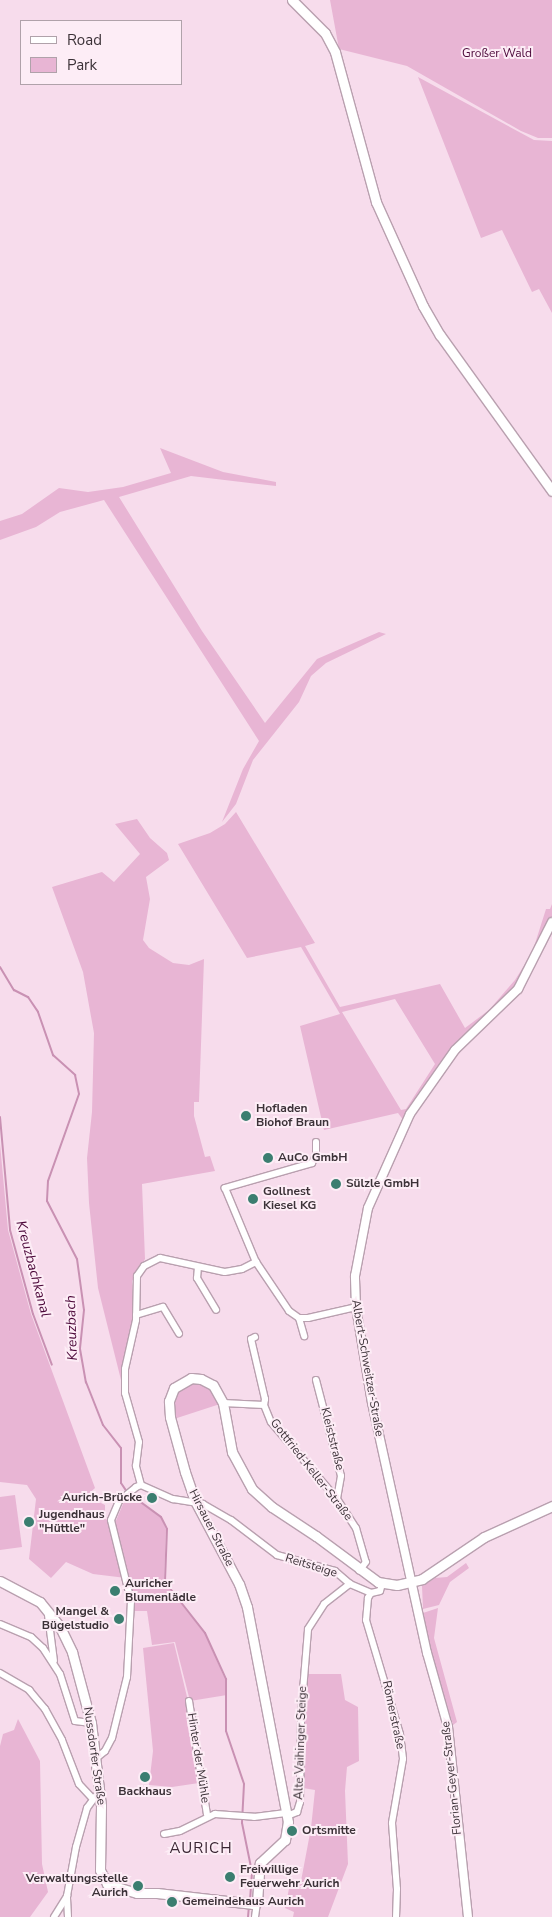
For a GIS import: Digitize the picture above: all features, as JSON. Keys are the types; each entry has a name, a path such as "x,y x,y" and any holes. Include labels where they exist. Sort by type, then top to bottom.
{"main road":[{"path":"292,0 325,33 335,52 373,194 423,306 440,335 552,491"},
{"name":"Hirsauer Straße","path":"252,1903 260,1863 285,1840 288,1831 287,1815 247,1607 232,1570 195,1501 170,1417 171,1394 182,1381 201,1379 213,1385 223,1403 232,1452 252,1489 272,1507 316,1536 359,1571 382,1584"},
{"path":"382,1584 413,1583 434,1573 484,1537 552,1506"},
{"name":"Nussdorfer Straße","path":"0,1581 28,1594 48,1614 72,1652 91,1723 103,1878 116,1889 137,1893 157,1893 252,1903"}],"street":[{"name":"Albert-Schweitzer-Straße","path":"413,1583 372,1403 356,1307 355,1270 364,1221 397,1139 417,1102 455,1050 518,989 552,922"},
{"path":"304,1336 299,1318 284,1305 256,1262 225,1188 312,1162 316,1155 316,1142"},
{"path":"94,1760 105,1750 112,1738 127,1677 131,1601 111,1520 119,1501 139,1486 136,1466 139,1442 125,1393 125,1369 136,1315 136,1282 144,1266 154,1260 166,1258 198,1267 232,1271 256,1262"},
{"path":"198,1267 197,1278 216,1310"},
{"path":"136,1315 163,1307 179,1334"},
{"path":"299,1318 356,1307"},
{"path":"255,1337 252,1339 266,1399 264,1406"},
{"name":"Kleiststraße","path":"316,1380 341,1476 338,1499"},
{"name":"Gottfried-Keller-Straße","path":"223,1403 264,1406 271,1422 338,1499 364,1546 366,1562 359,1571"},
{"name":"Reitsteige","path":"139,1486 174,1499 195,1501 231,1520 277,1555 335,1571 350,1584"},
{"name":"Florian-Geyer-Straße","path":"413,1583 450,1736 468,1917"},
{"path":"350,1584 371,1593 380,1591 382,1584"},
{"name":"Alte Vaihinger Steige","path":"287,1815 297,1812 300,1802 300,1715 308,1629 324,1604 350,1584"},
{"name":"Römerstraße","path":"371,1593 366,1620 387,1684 400,1734 403,1759 392,1823 397,1889 396,1917"},
{"path":"48,1614 54,1661 74,1721 91,1723"},
{"path":"0,1624 31,1637 54,1661"},
{"path":"0,1673 29,1690 45,1709 60,1735 79,1784 96,1797 76,1847 67,1896 68,1917"},
{"name":"Hinter der Mühle","path":"189,1701 208,1816"},
{"path":"164,1834 188,1827 208,1816 287,1815"},
{"path":"54,1917 67,1896"},
{"path":"252,1903 255,1917"}],"green space":[{"name":"Großer Wald","path":"330,0 552,0 552,138 538,138 521,131 407,66 339,49"},
{"path":"418,77 534,140 552,141 552,313 539,289 532,292 502,230 481,238"},
{"path":"160,448 223,472 276,482 276,486 191,476 119,497 202,631 265,723 317,659 379,632 386,634 326,663 311,676 299,702 253,760 236,804 222,822 243,769 259,741 104,500 60,512 36,527 0,540 0,521 22,514 59,488 88,492 123,487 171,473"},
{"path":"236,812 315,943 305,946 340,1007 440,984 465,1028 489,1010 515,980 532,953 546,909 550,909 552,904 552,917 520,984 463,1039 404,1121 398,1113 324,1130 300,1026 340,1014 301,947 247,958 178,844 210,833 225,824","holes":["395,999 435,1064 406,1109 401,1110 342,1012"]},
{"path":"137,819 150,838 167,853 169,860 146,877 150,899 143,940 149,948 173,963 189,965 204,959 199,1102 194,1102 194,1116 205,1157 210,1156 215,1171 142,1184 145,1259 132,1281 133,1320 121,1380 98,1288 89,1203 87,1158 92,1112 94,1033 83,972 52,887 102,872 114,882 140,854 115,824"},
{"path":"0,1144 8,1230 31,1314 95,1488 86,1496 92,1503 97,1501 105,1505 105,1519 110,1521 126,1578 93,1574 66,1562 51,1578 29,1559 36,1499 27,1485 0,1482"},
{"path":"195,1382 210,1386 220,1404 174,1419 174,1398 178,1390"},
{"path":"15,1495 22,1547 0,1550 0,1497"},
{"path":"126,1497 138,1500 161,1518 166,1529 164,1582 205,1634 225,1679 227,1695 190,1701 175,1642 152,1645 147,1611 132,1611 115,1523"},
{"path":"466,1563 469,1568 450,1582 439,1605 423,1609 422,1586 435,1578 447,1577"},
{"path":"438,1608 434,1638 457,1722 453,1725 431,1652 423,1613"},
{"path":"174,1643 188,1701 199,1783 172,1787 149,1785 153,1751 143,1648"},
{"path":"307,1674 341,1674 345,1700 358,1707 359,1761 347,1767 345,1791 348,1864 328,1917 293,1917 294,1912 285,1908 291,1879 301,1881 311,1828 315,1790 303,1788 303,1715"},
{"path":"18,1719 40,1761 42,1864 48,1892 30,1917 0,1917 0,1746 3,1734 14,1730"}],"waterway":[{"name":"Kreuzbach","path":"0,967 14,990 28,997 38,1012 53,1055 75,1075 79,1094 48,1181 47,1201 77,1259 84,1310 80,1349 86,1382 103,1425 121,1448 121,1483 127,1492 161,1517 167,1529 165,1582 205,1633 226,1679 226,1731 244,1784 242,1823 252,1872 250,1901"},
{"name":"Kreuzbachkanal","path":"0,1117 10,1230 33,1314 52,1365"},
{"name":"Kreuzbach","path":"248,1917 249,1905"}],"place":[{"name":"Hofladen Biohof Braun","path":"246,1116"},
{"name":"AuCo GmbH","path":"268,1158"},
{"name":"Sülzle GmbH","path":"336,1184"},
{"name":"Gollnest Kiesel KG","path":"253,1199"},
{"name":"Aurich-Brücke","path":"152,1498"},
{"name":"Jugendhaus \"Hüttle\"","path":"29,1522"},
{"name":"Auricher Blumenlädle","path":"115,1591"},
{"name":"Mangel & Bügelstudio","path":"119,1619"},
{"name":"Backhaus","path":"145,1777"},
{"name":"Ortsmitte","path":"292,1831"},
{"name":"Freiwillige Feuerwehr Aurich","path":"230,1877"},
{"name":"Verwaltungsstelle Aurich","path":"138,1886"},
{"name":"Gemeindehaus Aurich","path":"172,1902"}],"district":[{"name":"AURICH","path":"201,1849"}]}
